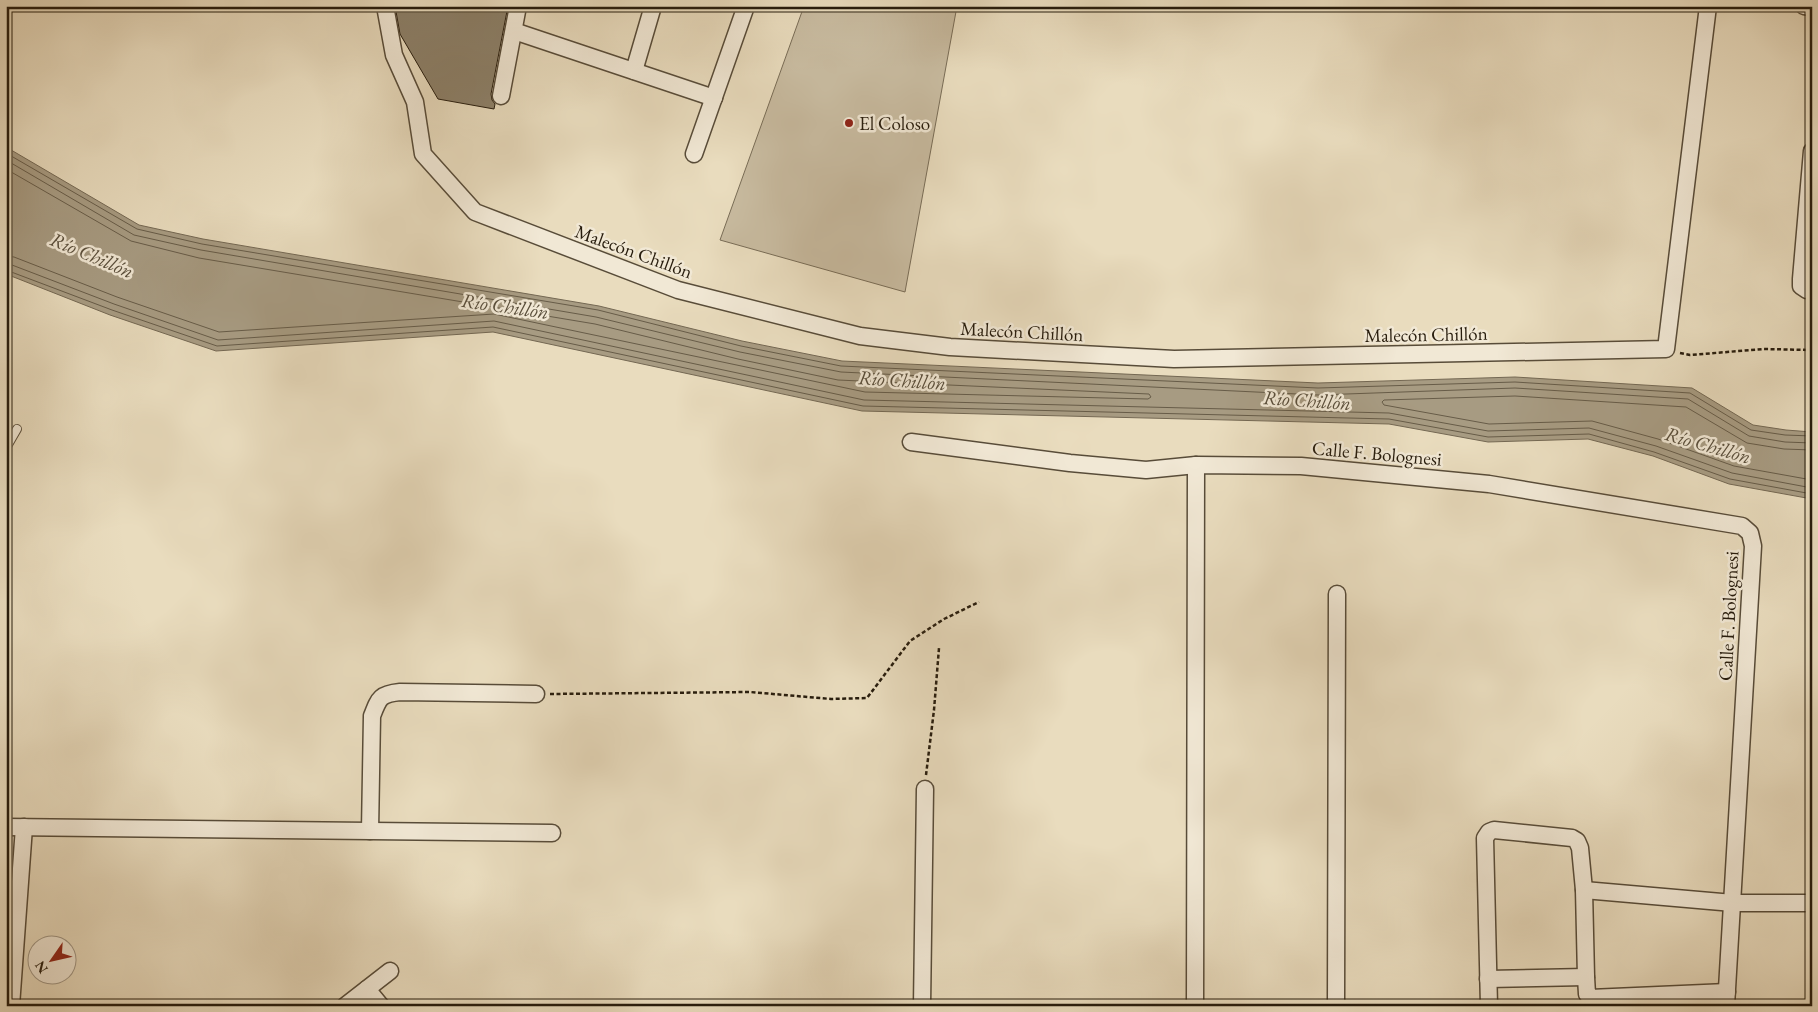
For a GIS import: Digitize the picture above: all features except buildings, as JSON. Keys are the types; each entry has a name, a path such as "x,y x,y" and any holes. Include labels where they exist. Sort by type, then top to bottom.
{"street":[{"name":"Malecón Chillón","path":"384,6 394,55 415,102 423,154 474,212 678,290 860,336 950,347 1174,359 1666,349"},
{"path":"501,96 518,6"},
{"path":"634,71 653,6"},
{"path":"694,154 746,6"},
{"path":"1666,349 1708,6"},
{"path":"1804,6 1812,8"},
{"path":"514,31 714,98"},
{"path":"1812,151 1801,280 1801,286 1806,290 1812,290"},
{"name":"Calle F. Bolognesi","path":"911,442 1070,463 1146,470 1196,465 1301,466 1489,484 1742,526 1750,534 1753,546 1726,999"},
{"path":"1194,1006 1196,465"},
{"path":"1336,1006 1337,594"},
{"path":"370,831 372,716 378,699 387,693 400,692 536,694"},
{"path":"922,1006 925,789"},
{"path":"6,827 552,833"},
{"path":"11,1006 24,827"},
{"path":"1489,1006 1485,838 1489,832 1494,830 1572,838 1578,841 1584,890 1587,994 1593,999 1726,999"},
{"path":"1584,890 1732,903 1812,903"},
{"path":"346,1006 390,971"},
{"path":"1488,979 1586,977"},
{"path":"367,989 380,1006"}],"lane":[{"path":"6,448 17,428"}],"path":[{"path":"1666,349 1690,355 1764,349 1812,350"},
{"path":"536,694 750,692 831,699 867,698 910,642 944,619 979,602"},
{"path":"925,789 939,648"}],"shaded area":[{"name":"El Coloso","path":"804,6 957,6 905,292 720,240"}],"water":[{"name":"Río Chillón","path":"6,147 139,225 203,239 599,306 742,341 842,361 1318,383 1515,377 1692,388 1753,425 1812,432 1812,499 1729,484 1653,456 1588,439 1488,442 1389,424 862,411 493,332 216,351 110,315 6,274"}],"place":[{"name":"El Coloso","path":"849,123"}]}
